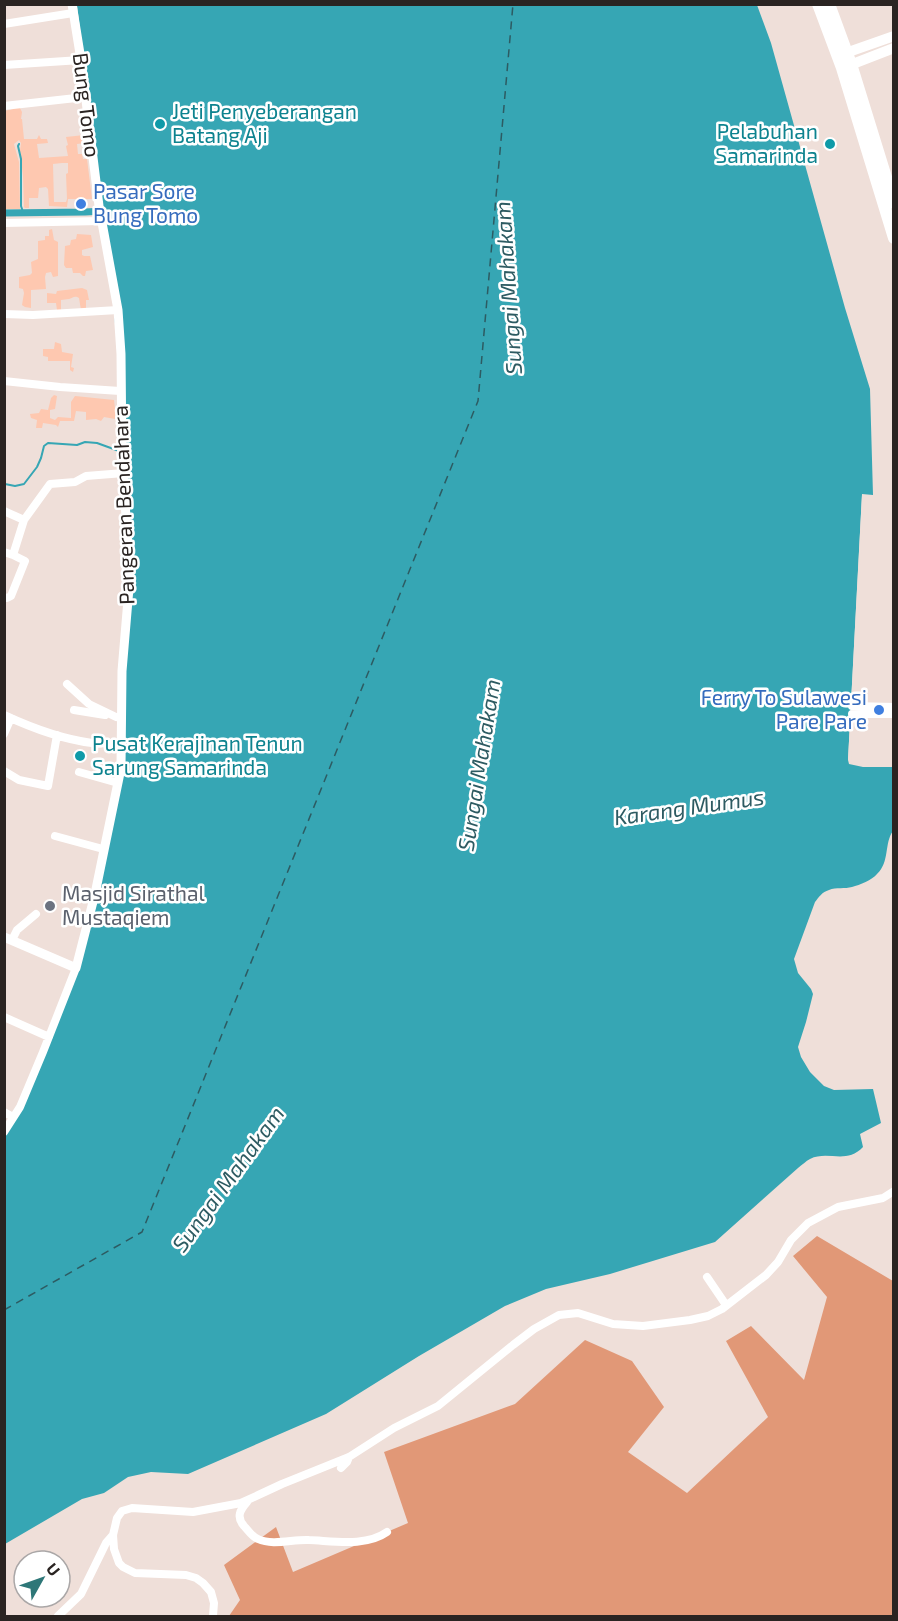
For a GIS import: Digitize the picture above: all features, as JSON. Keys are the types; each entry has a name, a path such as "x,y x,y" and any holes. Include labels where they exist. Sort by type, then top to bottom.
{"highway":[{"path":"818,4 844,60"},
{"path":"828,4 844,60 894,203"},
{"path":"884,175 894,238"}],"main road":[{"path":"844,60 894,36"},
{"path":"844,60 894,48"}],"street":[{"path":"4,24 73,9"},
{"name":"Bung Tomo","path":"73,9 101,220"},
{"path":"4,65 81,60"},
{"path":"4,106 85,97"},
{"path":"4,223 101,220"},
{"name":"Pangeran Bendahara","path":"76,968 95,894 121,768 119,717 130,576 122,453 118,310 101,220"},
{"path":"4,314 33,315 118,310"},
{"path":"4,381 120,391"},
{"path":"4,597 10,596 25,561 9,554 24,520 50,484 75,482 86,476 124,473"},
{"path":"4,511 24,520"},
{"path":"67,684 89,704 119,717"},
{"path":"894,707 852,710 894,714"},
{"path":"74,710 119,717"},
{"path":"4,734 8,717 57,735 89,743 121,744"},
{"path":"4,771 20,780 50,785 57,735"},
{"path":"79,772 118,783"},
{"path":"55,836 104,849"},
{"path":"4,1132 20,1107 76,968 11,937 36,914"},
{"path":"4,1017 49,1037"},
{"path":"4,1113 13,1116"},
{"path":"213,1617 214,1603 211,1592 196,1578 186,1575 135,1573 119,1563 113,1535 117,1518 125,1509 193,1512 248,1500 349,1457 394,1428 438,1406 534,1329 559,1315 578,1313 613,1324 644,1326 708,1316 766,1275 778,1262 791,1239 808,1223 838,1207 886,1197 894,1191"},
{"path":"707,1277 726,1305"},
{"path":"341,1468 349,1457"},
{"path":"248,1500 240,1512 240,1522 259,1540 334,1542 364,1540 381,1536 387,1532"},
{"path":"58,1617 81,1594 106,1543 113,1535"}],"shaded area":[{"path":"13,106 19,106 22,112 24,139 37,139 39,135 41,139 47,139 48,143 37,144 39,158 68,156 66,137 84,135 85,143 77,144 78,154 82,154 83,159 87,159 92,199 68,199 67,207 49,206 46,187 39,188 38,198 29,198 29,208 25,208 19,140 14,144 19,162 20,209 5,209 4,111 13,109","holes":["68,163 66,202 54,202 53,164"]},
{"path":"52,229 54,240 58,242 58,276 53,277 51,272 46,273 46,289 31,290 31,308 25,307 22,305 24,293 23,289 19,288 19,277 32,273 31,262 38,259 38,241 45,240 45,236 49,236 49,230"},
{"path":"77,234 91,235 93,247 82,250 82,255 90,256 93,270 86,271 85,276 73,273 72,268 66,268 64,265 65,246 70,245 71,240 76,239"},
{"path":"82,288 87,290 89,300 86,300 86,308 81,310 79,298 76,297 61,300 61,311 57,310 56,303 47,303 47,293 56,294 57,291"},
{"path":"55,342 61,344 62,352 73,354 71,367 74,368 73,372 70,370 70,361 48,361 48,357 43,356 43,349 54,349"},
{"path":"54,395 57,396 55,409 50,410 50,418 55,420 58,417 71,418 71,402 75,396 114,400 116,417 115,419 104,417 101,421 86,420 86,412 76,411 74,421 60,421 58,427 43,423 42,428 36,428 37,420 31,418 30,414 39,413 41,409 48,410"},
{"path":"817,1236 893,1281 893,1616 229,1616 240,1600 224,1565 276,1527 293,1572 408,1523 384,1452 515,1404 585,1340 632,1361 664,1407 628,1452 687,1493 768,1417 726,1341 751,1326 804,1380 827,1297 793,1256"}],"water":[{"path":"77,5 757,5 771,43 870,389 873,495 862,495 848,760 849,764 863,767 894,767 893,831 884,864 877,874 862,884 849,888 832,889 821,895 815,902 794,959 798,973 813,994 798,1047 810,1072 824,1086 834,1090 873,1089 881,1123 860,1134 863,1147 857,1152 844,1156 817,1157 807,1161 715,1242 610,1274 546,1289 505,1306 326,1414 188,1474 151,1472 128,1477 104,1493 82,1499 5,1544 5,1134 68,997 123,766 124,680 132,576 121,388 109,259"}],"pier":[{"path":"862,494 873,495 873,498 864,498 851,760 848,760"}],"waterway":[{"path":"19,144 23,212"},
{"path":"4,213 104,211"},
{"path":"5,482 5,484 15,486 24,484 37,467 44,446 48,443 77,445 85,442 97,443 119,451"}],"ferry route":[{"path":"4,1310 142,1232 478,401 513,4"}],"place":[{"name":"Jeti Penyeberangan Batang Aji","path":"160,124"},
{"name":"Pelabuhan Samarinda","path":"830,144"},
{"name":"Pasar Sore Bung Tomo","path":"81,204"},
{"name":"Ferry To Sulawesi Pare Pare","path":"879,710"},
{"name":"Pusat Kerajinan Tenun Sarung Samarinda","path":"80,756"},
{"name":"Masjid Sirathal Mustaqiem","path":"50,906"}],"water label":[{"name":"Sungai Mahakam","path":"508,288"},
{"name":"Sungai Mahakam","path":"479,765"},
{"name":"Karang Mumus","path":"689,807"},
{"name":"Sungai Mahakam","path":"228,1179"}]}
